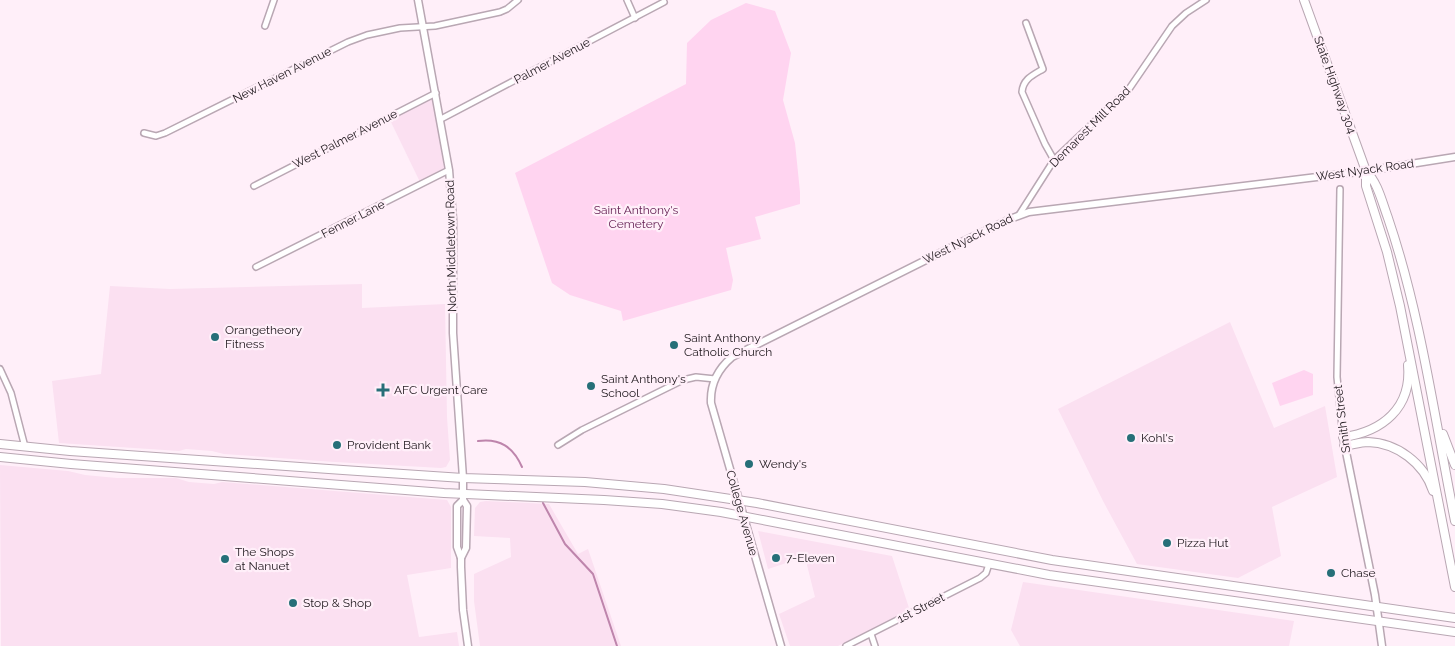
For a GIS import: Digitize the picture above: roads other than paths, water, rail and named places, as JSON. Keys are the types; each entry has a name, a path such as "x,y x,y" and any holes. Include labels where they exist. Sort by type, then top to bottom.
{"main road":[{"name":"State Highway 304","path":"1304,0 1366,171"},
{"path":"1366,171 1366,186 1387,252 1400,306 1455,587"},
{"path":"1366,171 1375,182 1398,249 1412,303 1455,521"},
{"path":"1343,437 1361,434 1377,427 1395,412 1403,399 1408,385 1408,370 1400,306"},
{"path":"1430,394 1447,449 1455,465"},
{"path":"1344,446 1363,442 1381,444 1403,453 1415,462 1429,480 1444,532"},
{"path":"0,444 262,465 463,478 625,485 683,491 738,499 1052,560 1455,618"},
{"path":"0,457 463,497 643,502 743,516 1064,577 1455,632"}],"street":[{"path":"265,26 274,0"},
{"name":"North Middletown Road","path":"418,0 449,170 453,219 454,342 463,497 467,506 466,548 461,558 462,599 468,646"},
{"name":"New Haven Avenue","path":"144,133 156,136 165,133 348,42 367,35 412,26 423,27 500,12 518,0"},
{"path":"627,0 635,18"},
{"name":"Demarest Mill Road","path":"1018,216 1054,160 1130,89 1166,34 1193,8 1206,0"},
{"name":"Palmer Avenue","path":"441,120 664,2"},
{"path":"1026,23 1044,69 1026,80 1022,86 1022,92 1054,160"},
{"name":"West Palmer Avenue","path":"254,186 436,93"},
{"name":"West Nyack Road","path":"715,379 726,362 744,349 1018,216 1045,210 1366,171 1455,157"},
{"name":"Fenner Lane","path":"256,267 449,170"},
{"name":"Smith Street","path":"1340,189 1337,377 1344,446 1377,606 1382,646"},
{"path":"0,368 11,393 25,447"},
{"path":"558,445 582,430 683,380 696,377 715,379"},
{"name":"College Avenue","path":"715,379 711,396 712,409 781,646"},
{"name":"1st Street","path":"846,646 980,578 986,573 990,564"},
{"path":"871,634 875,646"}],"waterway":[{"path":"478,441 493,441 505,445 514,454 522,467"},
{"path":"543,503 565,544 593,574 617,646"}],"place":[{"name":"Orangetheory Fitness","path":"215,337"},
{"name":"Saint Anthony Catholic Church","path":"674,345"},
{"name":"Saint Anthony's School","path":"591,386"},
{"name":"AFC Urgent Care","path":"383,390"},
{"name":"Kohl's","path":"1131,438"},
{"name":"Provident Bank","path":"337,445"},
{"name":"Wendy's","path":"749,464"},
{"name":"Pizza Hut","path":"1167,543"},
{"name":"7-Eleven","path":"776,558"},
{"name":"The Shops at Nanuet","path":"225,559"},
{"name":"Chase","path":"1331,573"},
{"name":"Stop & Shop","path":"293,603"}],"park label":[{"name":"Saint Anthony's Cemetery","path":"636,217"}]}
